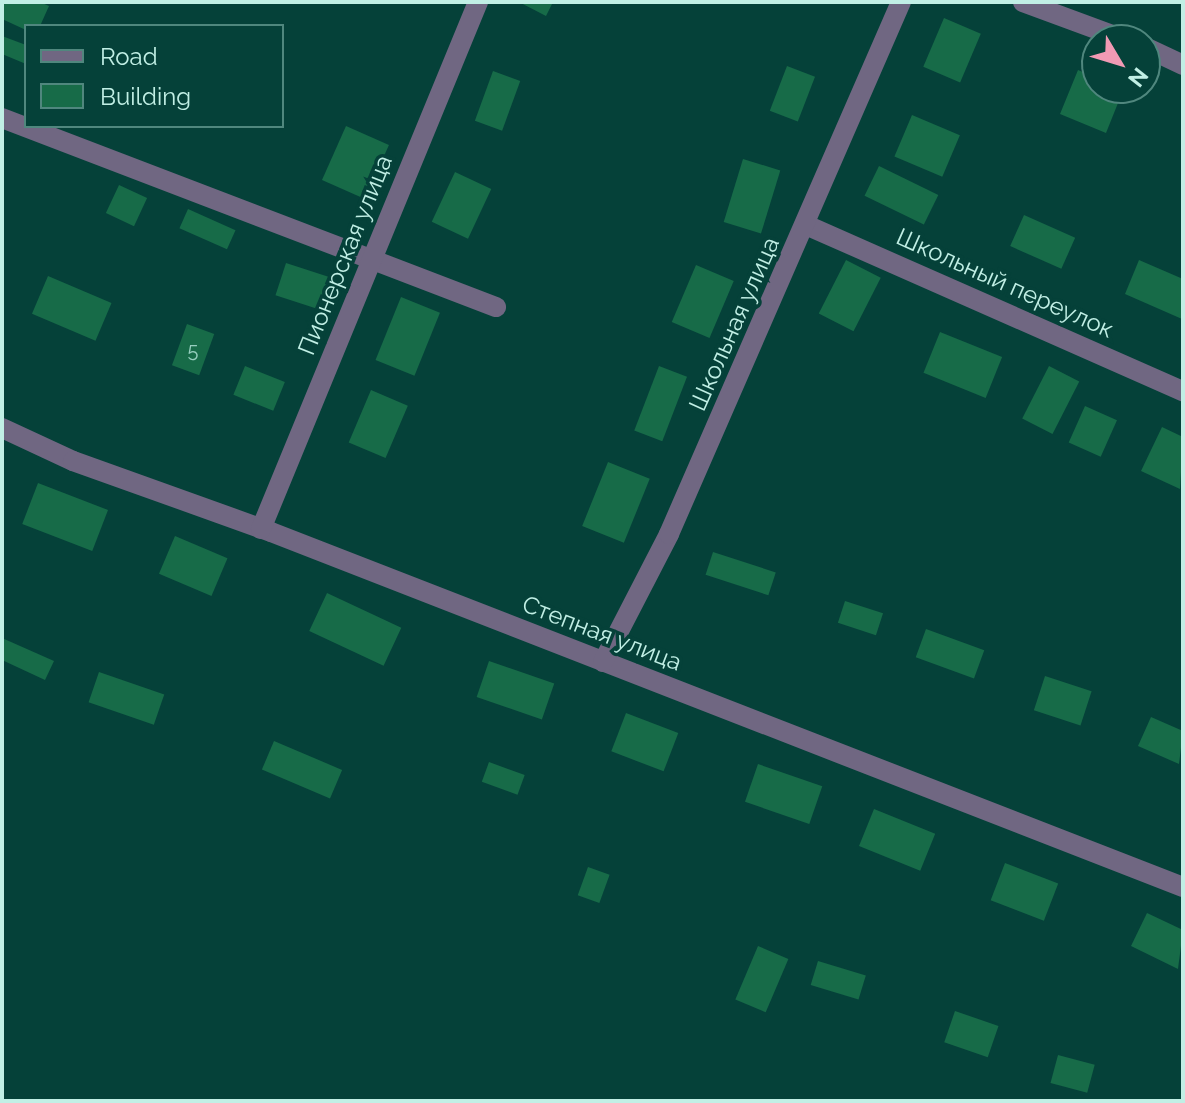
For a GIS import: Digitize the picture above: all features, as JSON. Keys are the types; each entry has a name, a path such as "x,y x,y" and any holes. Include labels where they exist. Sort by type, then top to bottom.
{"street":[{"name":"Пионерская улица","path":"261,529 478,2"},
{"name":"Школьная улица","path":"603,662 669,534 901,2"},
{"path":"1023,2 1083,24"},
{"path":"1161,55 1183,65"},
{"path":"2,118 24,127"},
{"path":"28,128 496,307"},
{"name":"Школьный переулок","path":"806,225 1183,391"},
{"name":"Степная улица","path":"2,428 73,461 261,529 1183,887"}],"building":[{"path":"2,2 40,2 49,6 41,24 24,24 24,29 2,19"},
{"path":"519,2 553,2 546,16"},
{"path":"944,18 981,34 960,82 923,67"},
{"path":"2,36 24,44 24,63 2,54"},
{"path":"787,66 815,77 798,122 770,111"},
{"path":"1078,70 1081,71 1081,104 1118,104 1106,133 1060,114"},
{"path":"493,71 520,81 502,131 475,121"},
{"path":"912,115 960,135 942,177 894,156"},
{"path":"346,126 389,145 365,199 322,180"},
{"path":"743,159 780,170 761,234 724,222"},
{"path":"879,166 938,195 924,225 865,196"},
{"path":"455,172 491,189 468,239 432,222"},
{"path":"119,185 147,198 134,226 106,213"},
{"path":"188,209 236,230 227,249 179,228"},
{"path":"1024,215 1075,238 1061,269 1010,246"},
{"path":"846,260 881,278 854,331 819,313"},
{"path":"1139,260 1183,279 1182,319 1125,294"},
{"path":"286,263 331,278 320,310 275,295"},
{"path":"696,265 734,281 710,338 672,322"},
{"path":"48,276 112,303 95,341 32,314"},
{"path":"401,297 440,313 414,376 376,360"},
{"path":"187,324 214,334 199,375 172,365"},
{"path":"940,332 1002,357 986,398 924,373"},
{"path":"245,366 285,382 273,411 233,395"},
{"path":"659,366 687,377 662,441 634,430"},
{"path":"1049,366 1079,381 1053,434 1022,419"},
{"path":"371,390 408,406 386,458 349,442"},
{"path":"1085,406 1117,420 1101,457 1069,443"},
{"path":"1162,427 1183,437 1180,489 1141,471"},
{"path":"608,462 650,479 624,543 582,526"},
{"path":"38,483 108,510 92,551 22,524"},
{"path":"175,536 227,558 211,596 159,574"},
{"path":"713,552 776,572 768,595 706,575"},
{"path":"327,593 401,628 384,666 309,631"},
{"path":"845,601 883,613 876,635 838,623"},
{"path":"926,629 984,650 974,678 916,657"},
{"path":"2,638 54,661 45,680 2,660"},
{"path":"489,661 554,683 542,719 477,697"},
{"path":"99,672 164,694 154,725 89,702"},
{"path":"1045,676 1092,691 1080,725 1034,710"},
{"path":"626,713 678,733 664,771 611,751"},
{"path":"1151,717 1183,731 1179,764 1138,746"},
{"path":"274,741 342,770 330,798 262,770"},
{"path":"489,762 525,775 518,795 482,782"},
{"path":"758,764 822,786 809,824 745,802"},
{"path":"874,809 935,834 920,871 859,846"},
{"path":"1005,863 1058,883 1044,921 991,900"},
{"path":"588,867 610,875 599,903 578,895"},
{"path":"1147,913 1183,930 1178,969 1131,946"},
{"path":"758,946 788,959 766,1012 735,999"},
{"path":"818,961 866,976 859,1000 811,985"},
{"path":"955,1011 998,1026 988,1057 944,1042"},
{"path":"1058,1055 1095,1065 1087,1093 1050,1083"}]}
